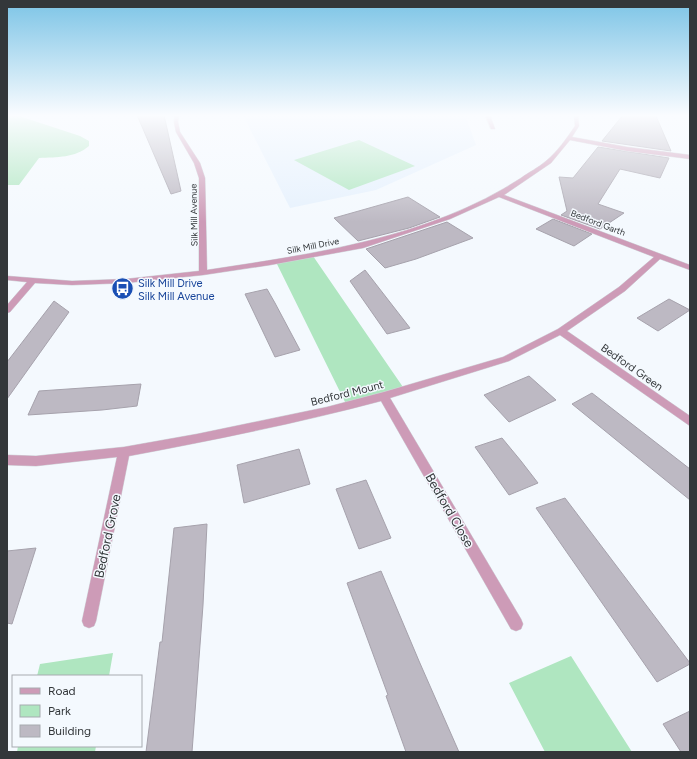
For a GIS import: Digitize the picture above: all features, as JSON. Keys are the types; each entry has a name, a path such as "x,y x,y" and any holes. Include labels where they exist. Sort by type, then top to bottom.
{"street":[{"name":"Silk Mill Avenue","path":"189,150 197,163 202,178 204,273"},
{"name":"Silk Mill Drive","path":"7,278 72,282 126,281 204,273 313,256 360,246 448,218 499,196 548,162 558,150"},
{"path":"637,150 690,157"},
{"name":"Bedford Garth","path":"499,196 690,268"},
{"name":"Bedford Mount","path":"7,460 36,461 124,452 197,438 327,411 384,396 506,359 560,331 622,289 659,256"},
{"path":"7,310 33,280"},
{"name":"Bedford Green","path":"560,331 690,422"},
{"name":"Bedford Close","path":"384,396 516,624"},
{"name":"Bedford Grove","path":"89,621 124,452"}],"shaded area":[{"path":"261,150 464,150 376,190 290,208"}],"green space":[{"path":"7,150 83,150 72,155 39,158 19,185 7,185"},
{"path":"325,150 381,150 415,166 349,190 294,160"},
{"path":"313,256 405,390 347,406 276,262"},
{"path":"113,653 109,675 37,675 40,664"},
{"path":"571,656 632,752 545,752 509,683"},
{"path":"18,747 96,747 95,752 17,752"}],"building":[{"path":"152,150 172,150 181,191 171,194"},
{"path":"595,150 620,150 669,158 660,178 620,169 598,204 624,213 600,229 561,215 567,211 559,177 573,178"},
{"path":"408,197 440,217 409,228 358,241 334,218"},
{"path":"553,219 592,234 574,246 536,229"},
{"path":"447,222 473,238 416,259 385,268 366,249"},
{"path":"365,270 410,328 387,334 350,281"},
{"path":"267,289 300,350 275,357 245,294"},
{"path":"669,299 690,310 658,331 637,318"},
{"path":"54,301 69,312 7,399 7,362"},
{"path":"529,376 556,400 509,422 484,395"},
{"path":"141,384 137,406 28,415 39,391"},
{"path":"592,393 690,469 690,500 572,404"},
{"path":"502,438 538,483 509,495 475,447"},
{"path":"299,449 310,484 244,503 237,465"},
{"path":"366,480 391,538 359,549 336,489"},
{"path":"565,498 690,664 657,682 536,508"},
{"path":"207,524 203,605 192,752 146,752 160,642 162,642 174,528"},
{"path":"36,548 12,624 7,623 7,551"},
{"path":"381,571 459,752 406,752 386,696 388,695 347,583"},
{"path":"690,711 690,752 681,752 663,724"}],"place":[{"name":"Silk Mill Drive Silk Mill Avenue","path":"122,289"}]}
